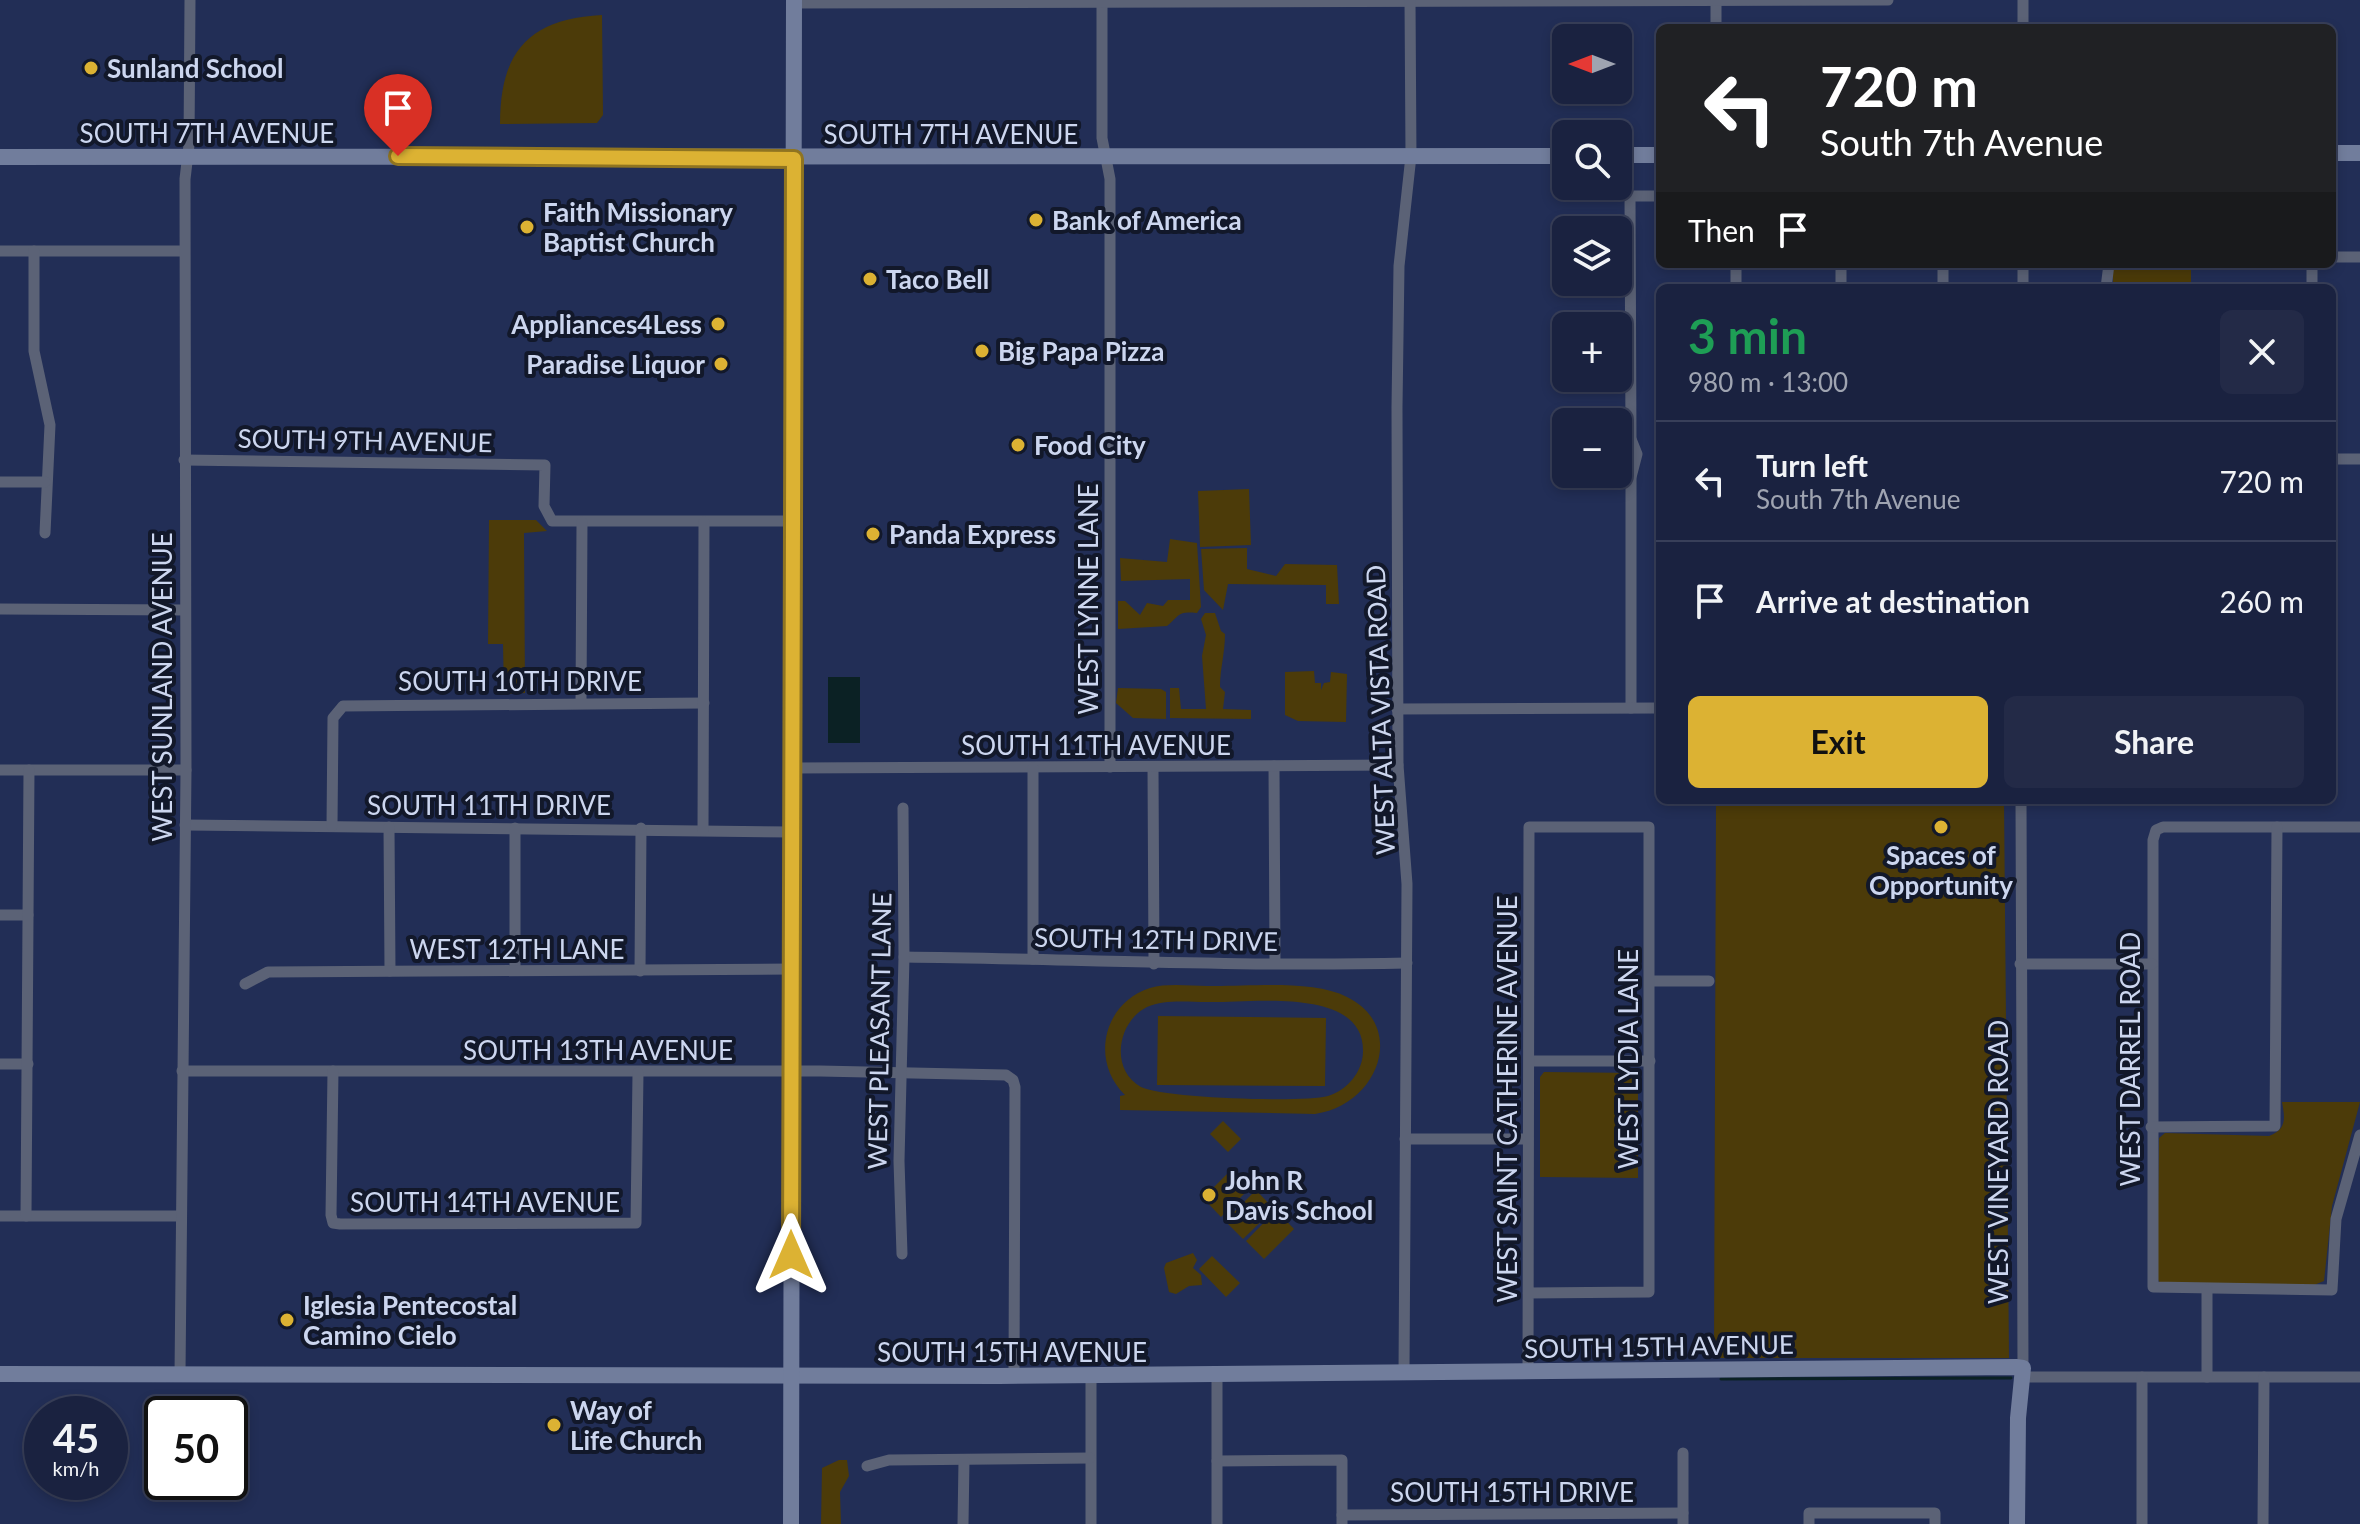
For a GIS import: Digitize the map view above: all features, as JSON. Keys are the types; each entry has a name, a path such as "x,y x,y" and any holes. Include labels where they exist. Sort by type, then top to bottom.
{"main road":[{"path":"791,1524 794,1"},
{"path":"2336,153 2360,153"},
{"path":"1632,155 1656,155"},
{"name":"SOUTH 7TH AVENUE","path":"0,157 794,159 1552,156"},
{"name":"SOUTH 15TH AVENUE","path":"0,1374 1217,1376 1528,1371 2022,1372"},
{"name":"WEST VINEYARD ROAD","path":"2017,1524 2018,1418 2022,1372"}],"street":[{"name":"WEST SUNLAND AVENUE","path":"180,1374 186,770 184,251 190,0"},
{"name":"WEST ALTA VISTA ROAD","path":"1404,1372 1406,844 1398,765 1397,709 1399,266 1411,156 1410,0"},
{"path":"1716,0 1716,24"},
{"path":"794,1 1888,0"},
{"path":"2023,0 2023,24"},
{"name":"WEST LYNNE LANE","path":"1102,2 1102,138 1108,158 1110,767"},
{"path":"1631,708 1631,477 1637,454 1631,439 1630,196 1656,196"},
{"path":"0,251 184,251"},
{"path":"34,251 34,351 50,425 45,533"},
{"path":"2336,257 2360,257"},
{"path":"2336,459 2360,459"},
{"name":"SOUTH 9TH AVENUE","path":"184,460 545,465 544,506 547,516 557,522 582,522"},
{"path":"0,482 45,482"},
{"path":"581,703 582,522 795,521"},
{"path":"703,830 704,522"},
{"path":"0,609 185,610"},
{"name":"SOUTH 10TH DRIVE","path":"332,826 332,725 337,710 354,704 704,703"},
{"path":"1397,709 1656,708"},
{"name":"SOUTH 11TH AVENUE","path":"794,768 1398,765"},
{"path":"1274,766 1275,963"},
{"path":"1153,767 1154,964"},
{"path":"1033,768 1033,959"},
{"path":"0,770 186,770"},
{"path":"26,1216 29,770"},
{"name":"WEST VINEYARD ROAD","path":"2021,804 2022,1372"},
{"name":"WEST PLEASANT LANE","path":"902,1254 900,1075 904,957 903,808"},
{"name":"SOUTH 11TH DRIVE","path":"185,825 793,832"},
{"path":"389,827 390,971"},
{"name":"WEST LYDIA LANE","path":"1528,1293 1649,1292 1650,1061 1649,827 1529,827"},
{"name":"WEST SAINT CATHERINE AVENUE","path":"1528,1371 1529,827"},
{"name":"WEST DARREL ROAD","path":"2207,1290 2153,1287 2152,964 2156,830 2163,827 2277,827"},
{"path":"2151,1127 2275,1126 2277,827 2360,827"},
{"path":"515,828 515,970"},
{"path":"640,971 641,828"},
{"path":"0,915 28,915"},
{"name":"SOUTH 12TH DRIVE","path":"904,957 1154,964 1407,963"},
{"path":"2020,964 2152,964"},
{"name":"WEST 12TH LANE","path":"245,984 268,972 792,969"},
{"path":"1650,981 1709,981"},
{"path":"1530,1061 1650,1061"},
{"path":"0,1064 28,1064"},
{"name":"SOUTH 13TH AVENUE","path":"182,1071 792,1071 1003,1075 1013,1080 1014,1376"},
{"name":"SOUTH 14TH AVENUE","path":"333,1071 333,1223 636,1223 638,1073"},
{"path":"2207,1377 2207,1290 2332,1290 2336,1219 2355,1172 2360,1135"},
{"path":"1405,1139 1528,1139"},
{"path":"0,1216 181,1216"},
{"name":"SOUTH 15TH AVENUE","path":"2022,1372 2142,1377 2360,1377"},
{"path":"1091,1376 1091,1524"},
{"path":"1217,1376 1217,1524"},
{"path":"2142,1377 2142,1524"},
{"path":"2263,1524 2264,1377"},
{"path":"1683,1453 1683,1519"},
{"path":"867,1466 889,1460 1090,1458"},
{"path":"963,1524 964,1460"},
{"path":"1217,1461 1342,1460 1342,1519"},
{"path":"1809,1518 1935,1518"},
{"name":"SOUTH 15TH DRIVE","path":"1342,1519 1683,1519"}],"shaded area":[{"path":"602,15 603,115 597,123 500,124 506,77 513,58 524,44 555,23"},
{"path":"2191,268 2191,284 2113,284 2113,269"},
{"path":"1249,489 1251,545 1200,547 1198,491"},
{"path":"489,520 536,520 547,531 524,533 525,693 504,694 503,644 488,644"},
{"path":"1170,539 1197,543 1201,607 1197,613 1180,614 1167,626 1118,629 1118,601 1125,601 1140,615 1147,603 1163,606 1168,600 1190,600 1190,579 1121,581 1120,558 1167,562"},
{"path":"1247,548 1247,569 1276,576 1285,564 1337,565 1339,604 1326,604 1326,585 1228,584 1223,610 1204,590 1201,549"},
{"path":"1205,613 1215,613 1225,634 1220,687 1225,692 1223,709 1251,710 1251,719 1170,718 1170,688 1179,688 1181,709 1206,709 1202,656 1206,635 1201,619"},
{"path":"1314,671 1315,683 1321,683 1321,690 1324,683 1330,682 1331,672 1347,674 1346,722 1298,721 1285,715 1285,672"},
{"path":"828,677 860,677 860,743 828,743"},
{"path":"1118,688 1161,689 1166,692 1166,719 1133,718 1116,703"},
{"path":"1716,804 2004,804 2009,1358 1714,1358"},
{"path":"1298,986 1333,991 1347,997 1365,1010 1376,1026 1380,1044 1378,1063 1369,1081 1355,1096 1337,1108 1315,1114 1120,1110 1120,1096 1125,1095 1114,1081 1105,1050 1112,1019 1121,1006 1150,988","holes":["1276,1001 1325,1007 1345,1016 1358,1030 1363,1051 1360,1066 1347,1085 1328,1096 1314,1098 1233,1098 1176,1094 1141,1087 1124,1069 1121,1057 1124,1034 1129,1023 1147,1007 1177,1002"]},
{"path":"1158,1016 1326,1018 1325,1086 1157,1085"},
{"path":"1544,1072 1638,1073 1638,1178 1540,1177 1540,1077"},
{"path":"2282,1102 2360,1102 2332,1206 2324,1281 2314,1285 2160,1283 2157,1278 2159,1138 2165,1133 2269,1136 2282,1126"},
{"path":"1223,1121 1241,1139 1228,1152 1210,1134"},
{"path":"1233,1168 1252,1186 1221,1217 1203,1198"},
{"path":"1256,1190 1274,1209 1243,1239 1225,1221"},
{"path":"1276,1210 1294,1229 1264,1259 1246,1241"},
{"path":"1193,1253 1197,1260 1193,1268 1201,1275 1202,1285 1189,1286 1176,1294 1169,1292 1164,1268 1166,1263"},
{"path":"1212,1256 1240,1283 1226,1297 1199,1269"},
{"path":"839,1460 847,1460 849,1476 840,1492 841,1524 821,1524 822,1468"}],"waterway":[{"path":"1721,1379 2011,1378"}],"place":[{"name":"Sunland School","path":"91,68"},
{"name":"Bank of America","path":"1036,220"},
{"name":"Faith Missionary Baptist Church","path":"527,227"},
{"name":"Taco Bell","path":"870,279"},
{"name":"Appliances4Less","path":"718,324"},
{"name":"Big Papa Pizza","path":"982,351"},
{"name":"Paradise Liquor","path":"721,364"},
{"name":"Food City","path":"1018,445"},
{"name":"Panda Express","path":"873,534"},
{"name":"Spaces of Opportunity","path":"1941,827"},
{"name":"John R Davis School","path":"1209,1195"},
{"name":"Iglesia Pentecostal Camino Cielo","path":"287,1320"},
{"name":"Way of Life Church","path":"554,1425"}],"route":[{"path":"398,156 794,159 791,1255"}]}
